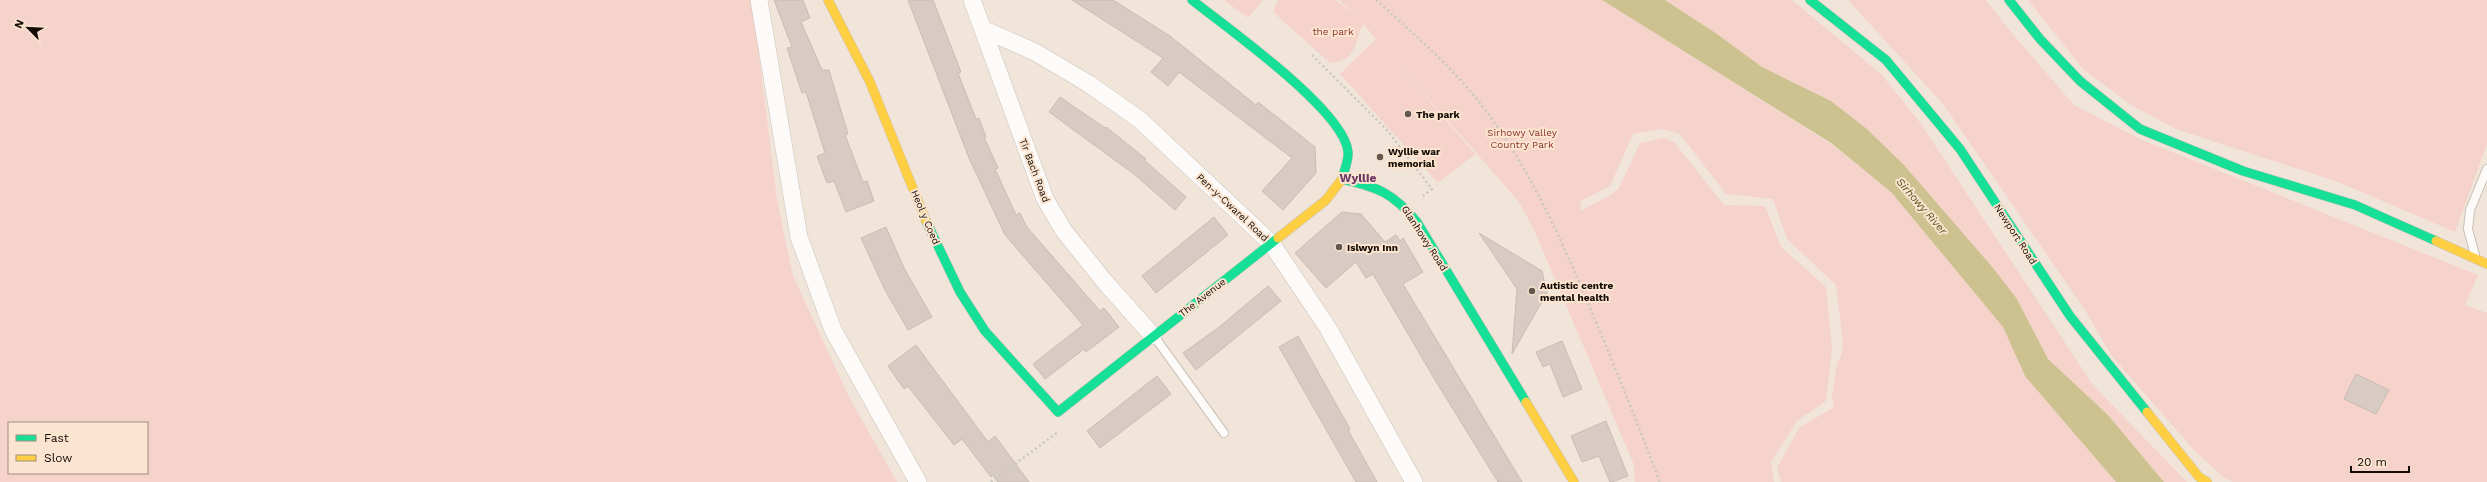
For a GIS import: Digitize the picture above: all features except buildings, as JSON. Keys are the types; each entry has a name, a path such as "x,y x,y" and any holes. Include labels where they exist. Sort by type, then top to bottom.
{"street":[{"path":"759,0 799,236 833,330 918,482"},
{"name":"Heol y Coed","path":"828,0 845,27 877,98 927,221 956,281 985,331 1058,412"},
{"name":"Tir Bach Road","path":"972,0 985,30 1045,198 1064,231 1105,282 1153,336"},
{"path":"1192,0 1309,95 1339,128 1348,152 1342,180"},
{"name":"Newport Road","path":"1810,0 1886,60 1960,149 2070,316 2199,476 2207,482"},
{"path":"2009,0 2040,39 2080,81 2140,129 2243,171 2355,205 2487,264"},
{"name":"Pen-y-Cwarel Road","path":"985,30 1035,52 1089,84 1140,120 1271,243 1328,328 1414,482"},
{"name":"The Avenue","path":"1058,412 1326,200 1342,180"},
{"name":"Glanhowy Road","path":"1342,180 1378,186 1400,199 1574,482"}],"lane":[{"path":"2476,259 2468,229 2470,210 2487,169"},
{"path":"1153,336 1224,433"}],"path":[{"path":"1376,0 1446,65 1486,111 1534,184 1556,228 1626,392 1660,482"},
{"path":"1312,55 1387,130 1432,189 1406,208"},
{"path":"991,482 1062,429"}],"green space":[{"path":"0,0 752,0 777,200 793,276 850,399 897,482 0,482"},
{"path":"1224,0 1263,0 1248,18"},
{"path":"1278,0 1336,0 1358,18 1339,0 1602,0 1831,144 1891,192 2003,327 2025,376 2116,482 1781,482 1777,468 1799,428 1834,407 1832,396 1837,363 1841,356 1843,343 1836,285 1787,239 1773,199 1726,194 1680,134 1662,129 1633,134 1610,186 1581,201 1580,211 1611,195 1619,188 1640,143 1664,138 1674,142 1724,205 1765,206 1781,247 1826,287 1832,349 1826,401 1797,421 1771,462 1774,482 1635,482 1634,465 1534,230 1519,202 1387,51 1475,154 1438,183 1340,74 1376,39 1363,24 1356,45 1350,55 1346,59 1330,63 1273,12"},
{"path":"1665,0 1792,0 1881,74 1921,124 2093,385 2187,482 2164,482 2108,415 2048,359 2017,299 1904,165 1867,129 1831,101 1762,67 1717,34"},
{"path":"1848,0 1986,0 2006,26 2074,105 2140,139 2478,275 2465,305 2487,313 2487,482 2233,482 2224,478 2194,450 2111,355 2085,310 1943,104"},
{"path":"2028,0 2487,0 2487,144 2455,232 2338,182 2176,129 2133,106 2084,70"}],"water":[{"name":"Sirhowy River","path":"1602,0 1665,0 1717,34 1762,67 1831,101 1867,129 1904,165 1993,268 2017,299 2048,359 2108,415 2164,482 2116,482 2025,376 2003,327 1891,192 1831,143"}],"traffic: fast":[{"path":"1192,0 1282,71 1327,115 1342,135 1348,152 1342,179 1366,185 1384,193 1400,204 1417,222 1526,402"},
{"path":"1810,0 1886,60 1960,149 2070,316 2147,412"},
{"path":"2009,0 2040,39 2080,81 2140,129 2243,171 2355,205 2436,241"},
{"path":"926,221 960,292 985,331 1058,412 1278,238"}],"traffic: slow":[{"path":"828,0 870,82 926,221"},
{"path":"1278,238 1326,200 1342,179"},
{"path":"2436,241 2487,264"},
{"path":"1526,402 1574,482"},
{"path":"2147,412 2199,477 2207,482"}],"place":[{"name":"The park","path":"1408,114"},
{"name":"Wyllie war memorial","path":"1380,157"},
{"name":"Islwyn Inn","path":"1339,247"},
{"name":"Autistic centre mental health","path":"1532,291"}],"district":[{"name":"Wyllie","path":"1358,178"}],"park label":[{"name":"the park","path":"1333,31"},
{"name":"Sirhowy Valley Country Park","path":"1522,138"}]}
